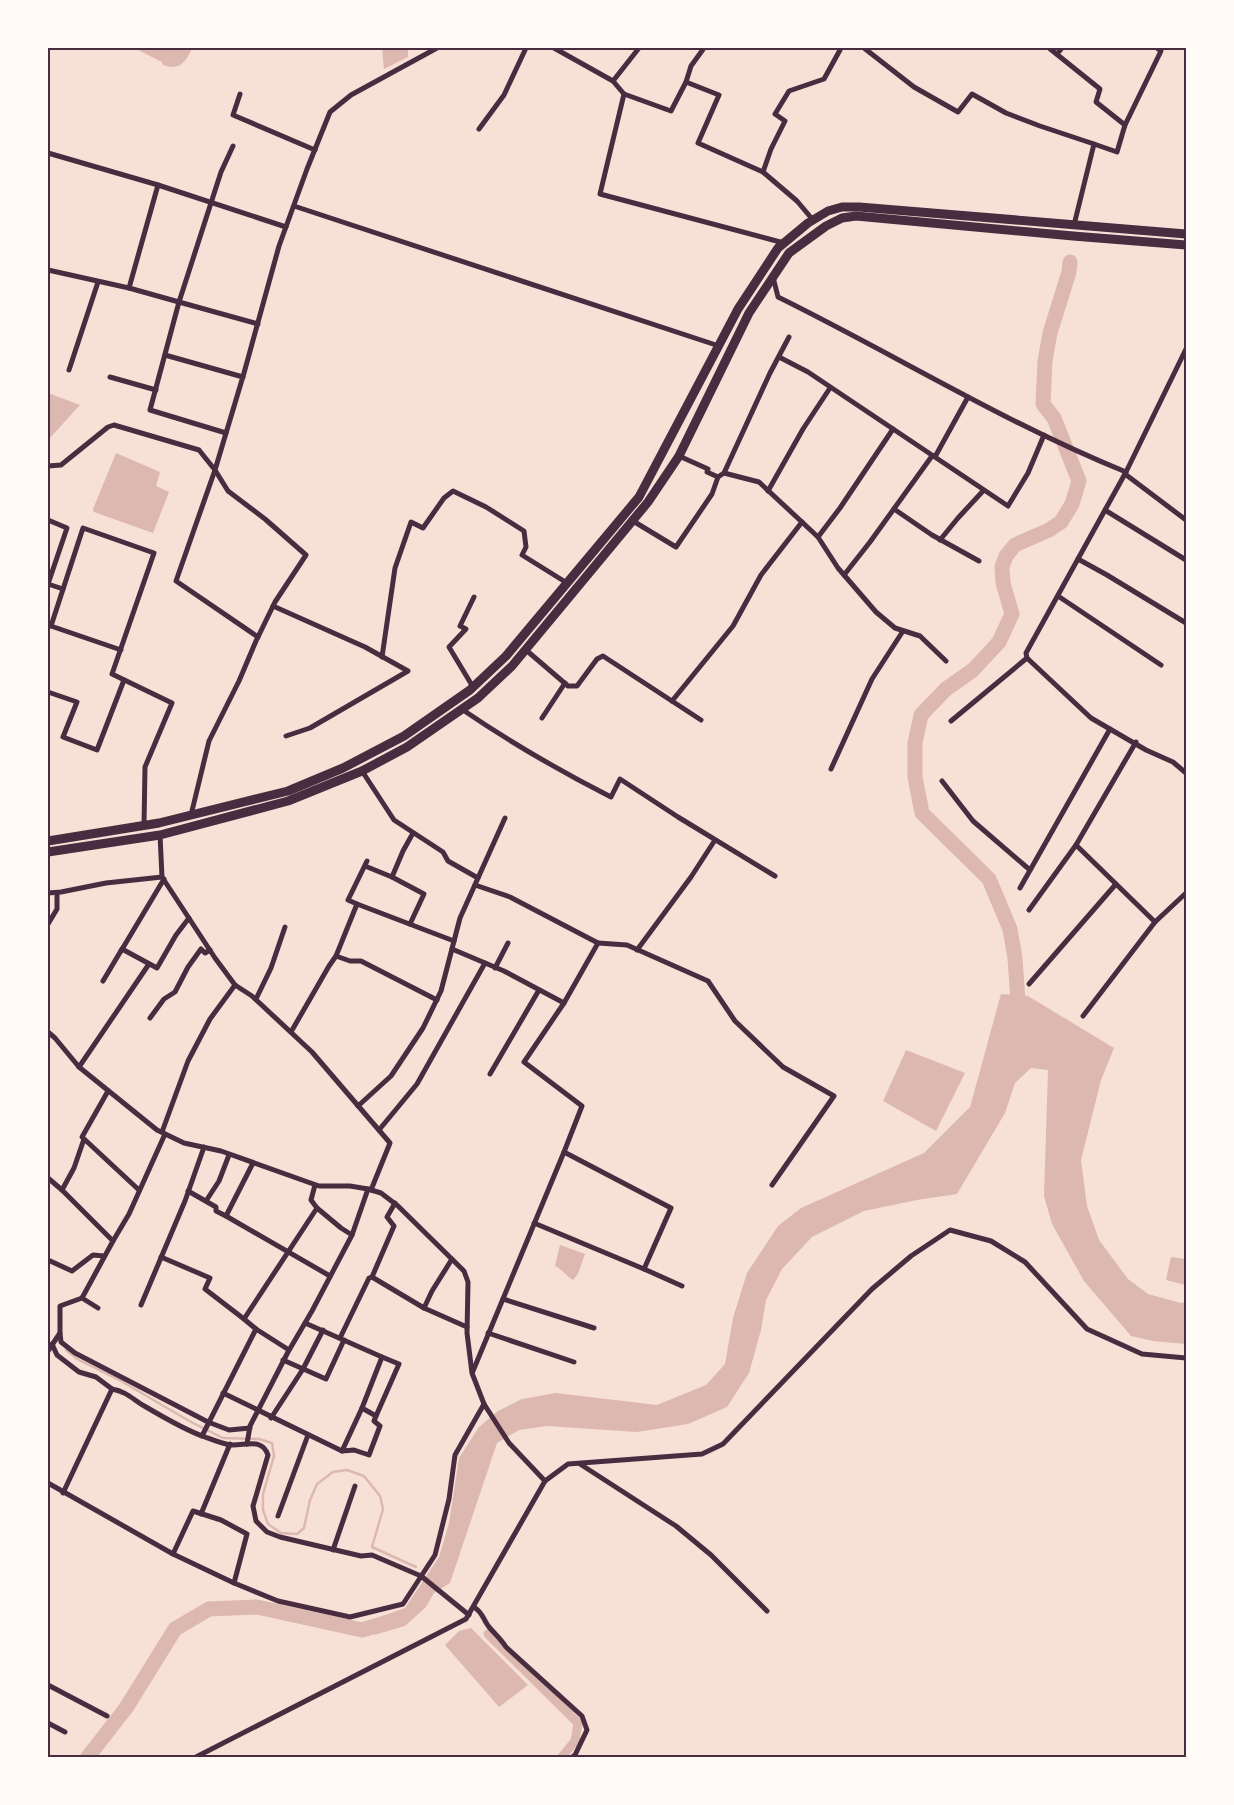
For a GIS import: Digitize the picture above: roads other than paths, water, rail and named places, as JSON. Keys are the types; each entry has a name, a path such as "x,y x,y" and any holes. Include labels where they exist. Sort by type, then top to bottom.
{"main road":[{"path":"48,841 192,815 288,791 344,768 404,736 473,687 506,656 639,496 738,309 778,248 813,220 828,211 842,207 859,207 1186,234"},
{"path":"48,852 160,835 288,801 362,771 407,747 463,710 512,666 648,502 679,456 749,313 789,253 812,235 842,218 856,216 1186,245"}],"street":[{"path":"424,48 435,49"},
{"path":"479,128 504,95 526,48"},
{"path":"554,48 613,81 624,94 670,111 686,82 691,66 704,48"},
{"path":"613,81 639,48"},
{"path":"763,172 771,149 785,121 775,114 784,99 789,91 824,79 840,50 839,48"},
{"path":"864,48 914,87 958,112 972,94 1006,113 1117,152 1125,125 1161,51 1157,48"},
{"path":"1049,48 1100,90 1096,102 1125,125"},
{"path":"1057,54 1062,48"},
{"path":"258,636 176,581 215,470 286,227 330,112 350,95 435,49"},
{"path":"686,82 719,95 698,143 763,172 797,201 813,220"},
{"path":"240,94 232,115 315,150"},
{"path":"624,94 600,194 784,243"},
{"path":"1074,224 1094,144"},
{"path":"226,433 150,410 179,302 212,204 220,172 232,146"},
{"path":"48,153 158,185 286,227"},
{"path":"129,288 158,185"},
{"path":"294,206 719,346"},
{"path":"48,270 129,288 258,324"},
{"path":"773,276 778,297 1044,436 1125,473 1186,520"},
{"path":"69,370 98,282"},
{"path":"633,521 676,547 712,494 718,477 724,473 789,337"},
{"path":"1186,349 1125,473 1026,653 1027,658 1091,718 1110,730 1136,742 1146,750 1174,762 1186,773"},
{"path":"165,354 243,377"},
{"path":"778,357 808,372 1008,506 1028,474 1044,436"},
{"path":"110,377 156,390"},
{"path":"768,491 803,429 830,388"},
{"path":"844,575 932,456 936,455 968,397"},
{"path":"48,466 61,465 108,427 114,425 198,450 215,470 228,491 265,519 306,555 274,606 258,636 239,681 209,741 192,815"},
{"path":"818,537 840,508 893,429"},
{"path":"679,456 708,468 707,472 718,477"},
{"path":"724,473 759,482 818,537 844,575 876,612 895,628 920,636 946,661"},
{"path":"382,657 395,568 411,522 423,528 444,498 453,491 486,507 524,531 526,547 522,555 567,583"},
{"path":"940,540 984,491"},
{"path":"894,509 940,540 979,562"},
{"path":"1105,510 1186,560"},
{"path":"48,520 67,528 48,584 63,590"},
{"path":"672,701 732,626 761,576 802,522"},
{"path":"121,650 49,625 63,590 83,528 154,553 121,650 112,674 172,703 144,767 144,825"},
{"path":"1078,559 1186,624"},
{"path":"1058,596 1161,665"},
{"path":"473,687 449,647 466,629 460,626 474,597"},
{"path":"274,606 365,647 408,671 310,728 286,736"},
{"path":"831,769 872,680 903,631"},
{"path":"526,650 568,686 577,686 597,659 603,656 701,720"},
{"path":"951,721 1027,658"},
{"path":"48,692 77,702 64,737 97,750 124,680"},
{"path":"542,718 565,683"},
{"path":"463,710 500,735 568,775 611,797 620,779 775,876"},
{"path":"1020,888 1110,730"},
{"path":"1029,910 1076,845 1136,742"},
{"path":"362,771 394,820 443,852 448,861 478,878"},
{"path":"942,781 973,821 1030,870"},
{"path":"358,1106 391,1076 423,1028 441,991 460,918 505,818"},
{"path":"392,877 402,851 413,833"},
{"path":"160,835 163,878 235,985 256,998 312,1052 390,1143 352,1235 283,1360 258,1411 250,1430 247,1444"},
{"path":"637,950 716,840"},
{"path":"1076,845 1155,922"},
{"path":"410,924 424,894 366,863 348,900 357,904 454,941"},
{"path":"48,893 57,893 106,883 163,878"},
{"path":"103,981 163,878"},
{"path":"1029,984 1116,884"},
{"path":"475,885 510,897 598,943 627,945 708,981 735,1021 784,1068 834,1096 772,1185"},
{"path":"48,924 57,909 57,893"},
{"path":"1083,1016 1155,922 1186,894"},
{"path":"291,1032 336,956 357,904"},
{"path":"121,951 122,949 157,968 176,935 189,918"},
{"path":"256,998 271,968 285,927"},
{"path":"495,968 508,943"},
{"path":"472,1373 582,1106 524,1062 564,1003 598,943"},
{"path":"150,1018 164,999 175,992 188,967 201,949 206,953 210,950"},
{"path":"452,949 485,963 564,1003"},
{"path":"336,956 350,961 361,961 437,1000"},
{"path":"379,1130 417,1084 485,963"},
{"path":"79,1067 149,964"},
{"path":"235,985 210,1019 188,1061 163,1133 128,1214 82,1298 60,1306 60,1333 61,1342 74,1353 208,1424 229,1430 250,1430"},
{"path":"490,1074 539,990"},
{"path":"48,1032 79,1067 163,1133 184,1143 229,1154 315,1185 370,1189 395,1204 464,1271 468,1282 467,1327 472,1373 484,1404 509,1442 545,1481"},
{"path":"62,1190 74,1168 84,1139 82,1137 108,1091"},
{"path":"84,1139 139,1190"},
{"path":"141,1306 204,1148"},
{"path":"564,1152 671,1208 644,1269"},
{"path":"206,1201 219,1181 229,1154"},
{"path":"226,1216 253,1163"},
{"path":"48,1178 113,1241"},
{"path":"315,1185 310,1200 317,1208 352,1235"},
{"path":"188,1191 216,1207 216,1211 330,1276"},
{"path":"283,1360 326,1379 369,1278 372,1277 394,1226 387,1216 395,1204"},
{"path":"244,1318 317,1208"},
{"path":"534,1223 682,1286"},
{"path":"194,1758 466,1619 545,1481 568,1464 702,1454 723,1444 872,1290 911,1256 950,1230 990,1242 1024,1262 1088,1329 1142,1354 1186,1358"},
{"path":"48,1260 72,1271 92,1255 104,1256"},
{"path":"161,1257 210,1278 205,1289 256,1329 289,1350"},
{"path":"424,1308 452,1259"},
{"path":"372,1277 424,1308 467,1327"},
{"path":"82,1298 98,1308"},
{"path":"503,1299 594,1328"},
{"path":"223,1393 342,1451 354,1450 369,1455 380,1426 374,1421 399,1364 305,1322"},
{"path":"202,1436 256,1329"},
{"path":"271,1418 303,1369 322,1330"},
{"path":"48,1350 60,1333"},
{"path":"488,1333 574,1362"},
{"path":"52,1344 57,1355 79,1372 96,1377 112,1389 124,1391 145,1406 202,1436 230,1444 261,1445 266,1449 268,1455 253,1506 256,1521 267,1532 333,1550 362,1556 372,1555 422,1576 469,1615"},
{"path":"342,1451 362,1408 382,1357"},
{"path":"63,1493 112,1389"},
{"path":"48,1483 173,1554 234,1583 278,1600 350,1617 402,1604 422,1576 435,1555 449,1498 455,1455 484,1404"},
{"path":"362,1408 376,1416"},
{"path":"278,1516 308,1435"},
{"path":"201,1514 230,1444"},
{"path":"580,1464 676,1526 711,1555 767,1611"},
{"path":"333,1550 355,1486"},
{"path":"173,1554 192,1511 221,1520 247,1534 234,1583"},
{"path":"474,1607 482,1613 488,1626 500,1637 506,1647 582,1716 587,1730 575,1757"},
{"path":"48,1685 107,1716"},
{"path":"48,1723 65,1732"}],"waterway":[{"path":"1019,1016 1015,958 1010,929 989,879 922,813 915,777 915,743 921,715 946,689 973,670 999,642 1012,614 1003,583 1002,567 1006,556 1015,545 1049,530 1061,522 1072,504 1079,481 1054,418 1043,404 1045,361 1050,333 1069,272 1070,262"},
{"path":"66,1350 77,1359 121,1381 191,1422 223,1438 259,1439 272,1443 274,1456 263,1494 263,1510 268,1524 281,1533 297,1534 304,1528 310,1500 317,1484 333,1472 347,1470 364,1476 380,1496 383,1509 372,1547 416,1567"},
{"path":"87,1758 126,1708 175,1629 209,1609 257,1607 362,1630 392,1621"},
{"path":"488,1634 578,1723 575,1741 561,1758"}]}
